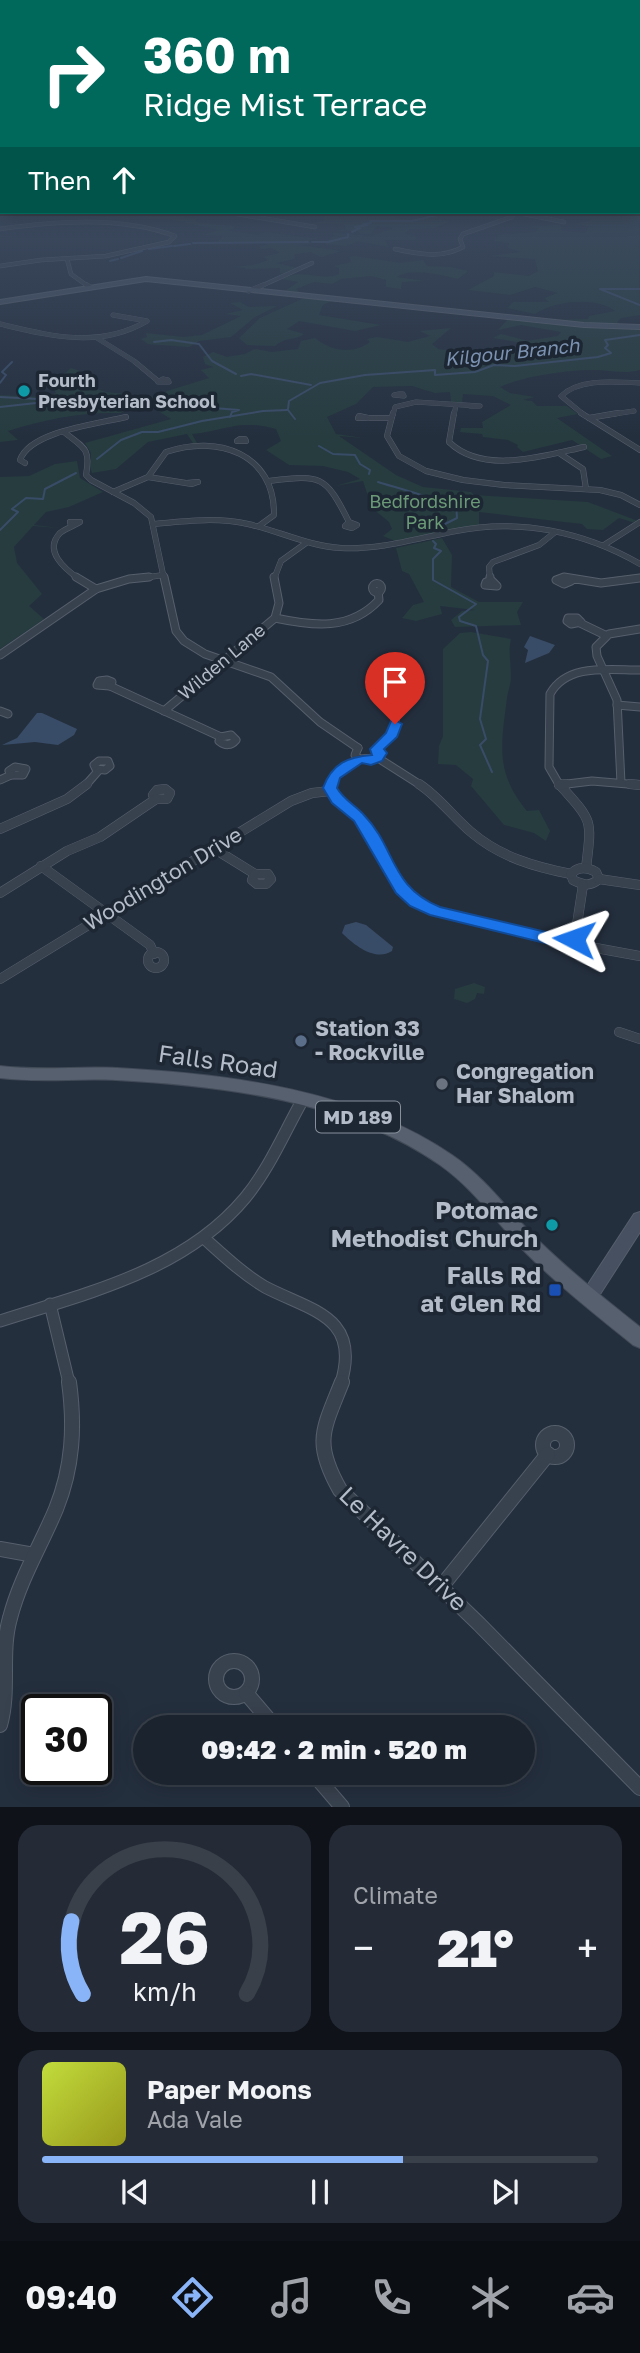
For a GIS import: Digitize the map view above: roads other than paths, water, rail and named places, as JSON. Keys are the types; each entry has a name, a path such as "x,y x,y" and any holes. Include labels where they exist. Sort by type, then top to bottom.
{"main road":[{"path":"0,302 146,279 584,326 640,327"},
{"name":"Falls Road","path":"0,1072 144,1076 243,1088 302,1101 392,1129 443,1158 476,1185 544,1258 640,1339"},
{"path":"589,1297 640,1219"}],"street":[{"path":"69,268 71,274 90,287"},
{"path":"249,291 300,268"},
{"path":"0,324 69,339 97,338 130,332 147,321 113,315"},
{"path":"97,338 159,381"},
{"path":"640,383 598,383 564,392 561,397 563,401 640,450"},
{"path":"399,397 406,403"},
{"path":"470,405 406,403 395,407 388,436 391,447 411,465 431,473 475,482 586,489 619,494 640,505"},
{"path":"456,405 452,415 454,430 449,442 462,453 504,460 583,447"},
{"path":"589,418 634,411"},
{"path":"25,463 20,457 27,446 64,432 126,417"},
{"path":"368,418 391,418"},
{"path":"64,432 86,449 89,457 86,475 94,483 142,508 153,524 176,631 181,639 206,653 252,667 271,677 338,737 358,748 370,746 430,791 472,833 498,851 535,867 571,874"},
{"path":"228,447 238,442"},
{"path":"113,492 148,477 155,470 159,457 168,451 201,446 228,447 238,452 269,481 274,495 274,515 259,526"},
{"path":"559,453 583,469 586,489"},
{"path":"148,477 187,482"},
{"path":"269,481 297,478 323,480 333,488 349,522"},
{"path":"153,524 223,520 259,526 306,543 341,548 370,548 496,526 528,528 604,545 640,564"},
{"path":"604,545 639,524"},
{"path":"71,526 56,538 53,551 68,572 96,589"},
{"path":"490,581 489,567 493,562 539,545 554,533"},
{"name":"Wilden Lane","path":"164,711 275,618 280,603 275,569 306,543"},
{"path":"0,655 96,589 128,579 164,575"},
{"path":"571,581 612,582 640,578"},
{"path":"275,618 317,625 348,622 371,610 379,600 378,591"},
{"path":"580,623 605,635"},
{"path":"621,783 618,705 596,652 597,642 605,635 640,629"},
{"path":"586,868 591,826 582,810 559,785 549,767 552,688 568,676 640,670"},
{"path":"358,748 355,755 359,759 371,761 394,731 400,674"},
{"path":"110,686 221,737"},
{"path":"618,705 640,707"},
{"path":"359,759 336,774 330,791 360,818 402,889 415,903 436,911 573,944 640,956"},
{"path":"0,829 73,796 90,783 99,770"},
{"path":"0,780 11,775"},
{"path":"559,785 585,781 640,785"},
{"name":"Woodington Drive","path":"0,979 291,801 312,793 330,791"},
{"path":"0,893 68,850 100,837 156,799"},
{"path":"213,848 255,874"},
{"path":"41,866 150,945 154,954"},
{"path":"571,874 576,869 586,868 596,872 599,879"},
{"path":"571,874 573,880 583,885 593,884 599,879 640,886"},
{"path":"573,944 583,885"},
{"path":"619,1032 640,1039"},
{"path":"0,1321 143,1272 205,1239 257,1183 302,1101"},
{"name":"Le Havre Drive","path":"205,1239 252,1278 316,1308 335,1325 345,1347 346,1367 340,1390 323,1422 321,1438 325,1464 340,1490 441,1587 640,1788"},
{"path":"0,1725 7,1694 8,1623 16,1595 58,1505 74,1436 69,1374 50,1304"},
{"path":"441,1587 548,1454"},
{"path":"0,1549 34,1555"},
{"path":"246,1693 265,1715"},
{"path":"322,1785 337,1805"}],"water":[{"path":"530,636 555,645 549,653 525,663 528,650 524,647"},
{"path":"37,713 77,729 74,735 58,745 35,742 2,745 17,738"},
{"path":"356,922 366,925 393,947 392,951 379,955 365,951 352,942 342,933 345,925"}],"waterway":[{"path":"640,289 600,289 640,305"},
{"name":"Kilgour Branch","path":"288,409 289,401 320,383 365,375 435,370 435,375 475,372 494,365 515,366 598,357 611,353 605,348 608,345 605,340 640,335"},
{"path":"154,342 171,340 199,344 212,361 236,374"},
{"path":"0,383 6,375 2,372 12,362"},
{"path":"241,376 251,374 311,385"},
{"path":"0,397 56,400 64,398 125,405 162,404 239,410 232,412 230,416"},
{"path":"0,407 54,401"},
{"name":"Kilgour Branch","path":"230,416 287,410"},
{"path":"288,410 295,419"},
{"name":"Kilgour Branch","path":"97,459 121,440 142,432 158,432 230,416"},
{"path":"319,446 333,454 355,455 360,464 370,470 369,474"},
{"name":"Kilgour Branch","path":"0,530 18,512 12,509 26,498 43,499 45,489 76,473"},
{"path":"378,482 441,503 456,503 457,518 435,529"},
{"path":"433,541 436,544 434,548 441,551 433,559 433,580 476,604 459,617 460,621 476,626 483,655 488,661 480,719 486,739 480,745 492,772"}],"place":[{"name":"Fourth Presbyterian School","path":"24,391"},
{"name":"Station 33 - Rockville","path":"301,1041"},
{"name":"Congregation Har Shalom","path":"442,1084"},
{"name":"Potomac Methodist Church","path":"552,1225"},
{"name":"Falls Rd at Glen Rd","path":"555,1290"}],"park label":[{"name":"Bedfordshire Park","path":"425,512"}]}
